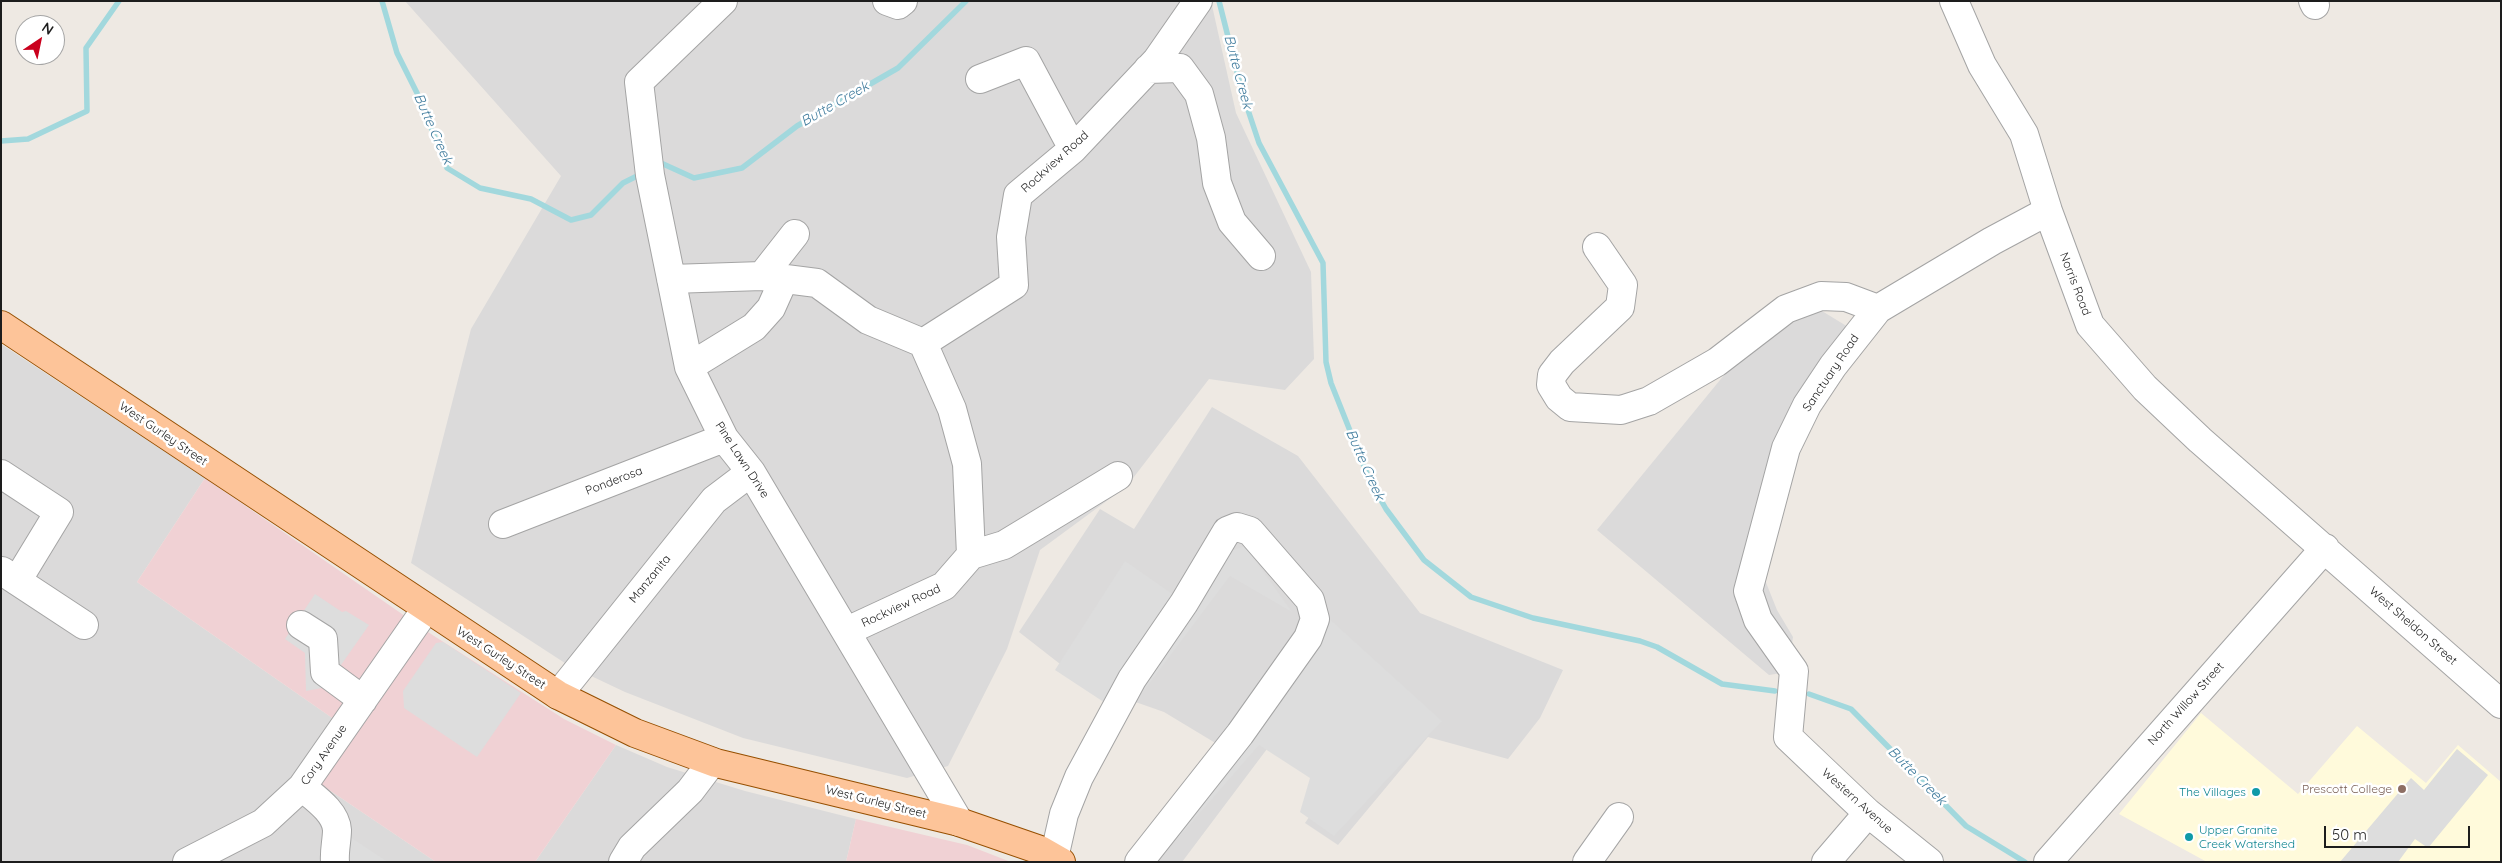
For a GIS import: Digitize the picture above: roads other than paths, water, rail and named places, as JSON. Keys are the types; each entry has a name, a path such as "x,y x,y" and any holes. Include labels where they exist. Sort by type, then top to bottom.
{"main road":[{"name":"West Gurley Street","path":"1,326 558,695 635,733 712,762 959,822 1047,858"}],"street":[{"name":"Pine Lawn Drive","path":"723,1 639,82 650,175 689,367 724,438 751,472 959,822"},
{"path":"887,1 898,5 903,1"},
{"name":"Rockview Road","path":"923,343 1014,284 1012,237 1018,195 1073,149 1148,69 1198,1"},
{"name":"Norris Road","path":"1954,1 1982,65 2024,134 2048,212 2090,325 2145,388 2200,440 2325,548"},
{"path":"980,78 1026,61 1073,149"},
{"path":"1148,69 1180,68 1199,94 1211,138 1217,183 1232,222 1261,256"},
{"name":"Sanctuary Road","path":"1788,737 1794,671 1758,620 1748,590 1786,448 1817,389 1878,309 1992,241 2048,212"},
{"path":"689,367 754,327 771,308 773,278 795,234"},
{"path":"1597,247 1623,285 1620,307 1562,362 1552,375 1551,385 1559,398 1570,407 1621,410 1648,401 1717,362 1786,309 1821,296 1846,297 1878,309"},
{"path":"671,279 773,278 817,283 868,320 923,343 952,409 967,464 971,554 1004,545 1118,476"},
{"name":"Ponderosa","path":"503,524 724,438"},
{"name":"Manzanita","path":"558,695 714,500 751,472"},
{"path":"1,474 59,512 9,576 84,625"},
{"path":"1047,858 1079,777 1132,680 1188,595 1227,531 1237,527 1250,531 1310,600 1315,619 1308,638 1240,734 1139,862"},
{"name":"West Sheldon Street","path":"2325,548 2501,704"},
{"name":"North Willow Street","path":"2048,862 2325,548"},
{"name":"Rockview Road","path":"847,631 944,586 971,554"},
{"name":"Cory Avenue","path":"186,862 263,823 302,787 426,609"},
{"path":"301,625 323,639 325,672 363,700"},
{"name":"Western Avenue","path":"1788,737 1868,813 1928,862"},
{"path":"623,862 632,848 690,791 712,762"},
{"path":"302,787 332,817 337,830 334,847 335,862"},
{"path":"1826,862 1868,813"},
{"path":"1587,862 1619,817"}],"waterway":[{"name":"Butte Creek","path":"1,141 28,139 87,111 86,48 119,1"},
{"name":"Butte Creek","path":"382,1 397,53 419,97 447,168 480,188 531,199 571,220 591,215 623,183 637,176"},
{"name":"Butte Creek","path":"661,163 694,178 742,168 797,126 898,68 966,1"},
{"name":"Butte Creek","path":"1219,1 1242,92 1259,143 1323,263 1326,362 1331,383 1370,481 1386,509 1424,560 1471,597 1533,618 1640,641 1657,647 1722,684 1775,691"},
{"name":"Butte Creek","path":"1809,694 1851,709 1966,826 2025,862"}],"place":[{"name":"Prescott College","path":"2402,789"},
{"name":"The Villages","path":"2256,792"},
{"name":"Upper Granite Creek Watershed","path":"2189,837"}]}
